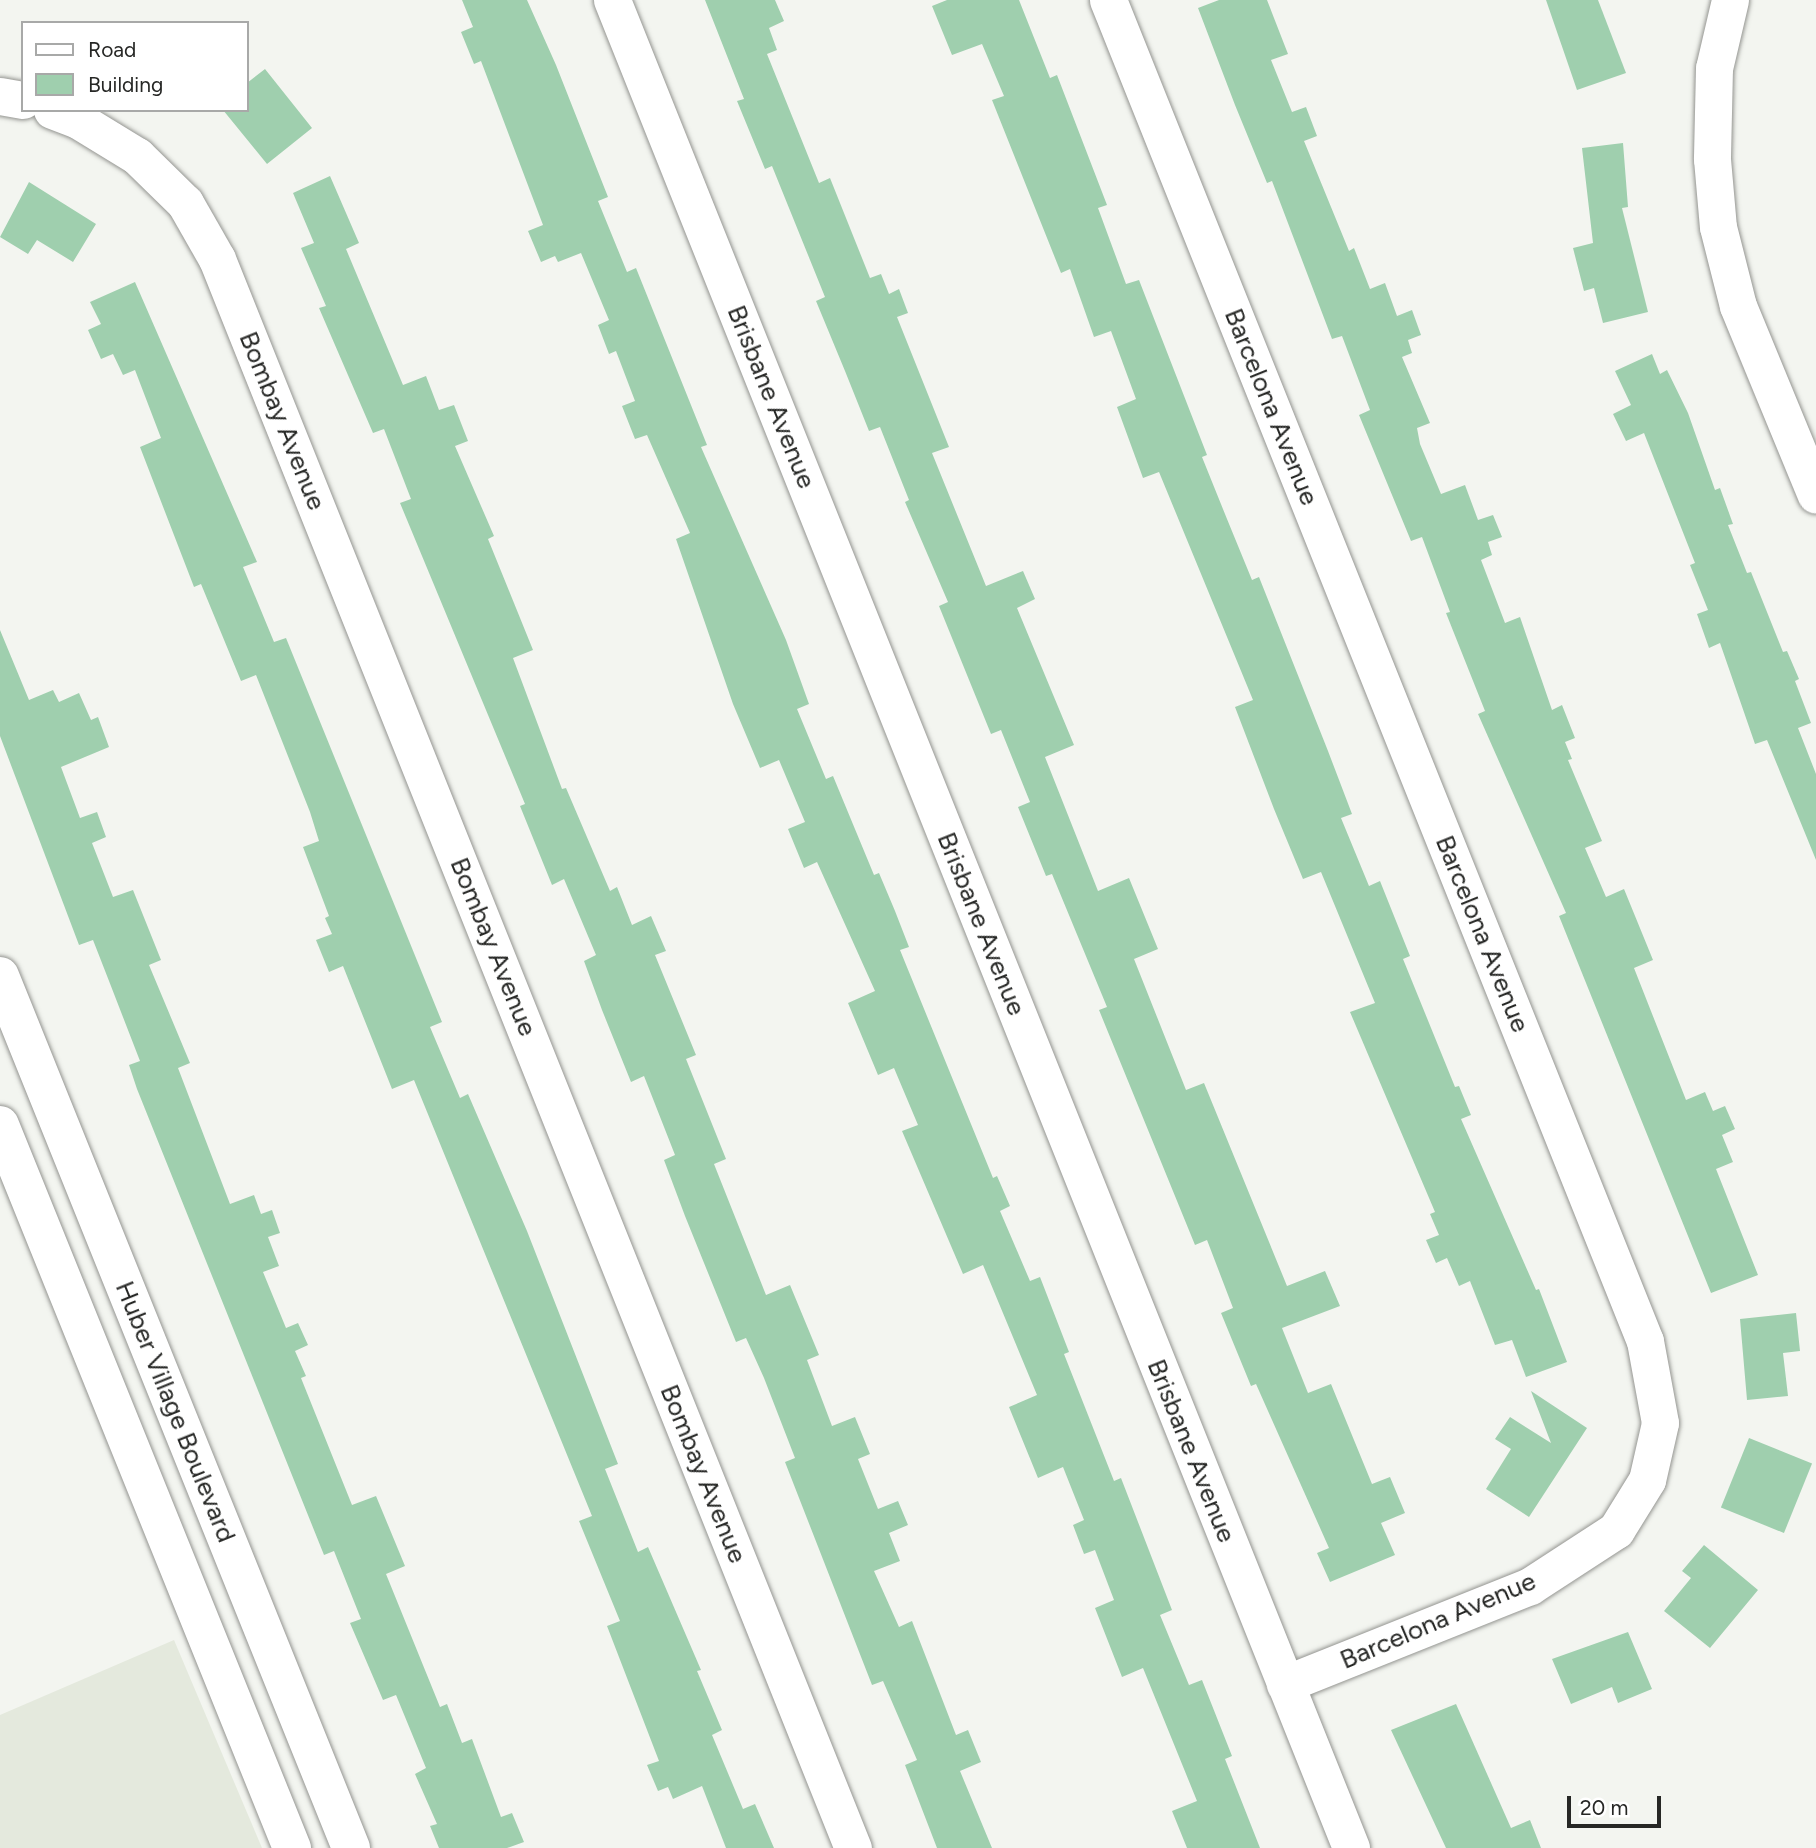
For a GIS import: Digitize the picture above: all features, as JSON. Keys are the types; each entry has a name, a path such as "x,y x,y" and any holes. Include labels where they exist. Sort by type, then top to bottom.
{"street":[{"name":"Brisbane Avenue","path":"611,0 1351,1848"},
{"name":"Barcelona Avenue","path":"1108,0 1645,1342 1660,1423 1647,1480 1616,1530 1531,1586 1285,1684"},
{"path":"1730,0 1714,68 1712,159 1718,227 1738,306 1816,495"},
{"path":"0,96 21,100"},
{"name":"Bombay Avenue","path":"57,112 78,120 137,156 185,203 217,259 853,1848"},
{"name":"Huber Village Boulevard","path":"0,975 351,1848"},
{"name":"Huber Village Boulevard","path":"0,1125 292,1848"}],"shaded area":[{"path":"174,1640 262,1848 0,1848 0,1715"}],"building":[{"path":"462,0 527,0 556,65 608,197 598,201 627,272 636,268 707,445 701,447 786,640 809,704 797,709 826,779 833,776 874,875 879,873 895,911 909,947 900,950 993,1178 997,1176 1010,1206 1000,1211 1030,1281 1040,1277 1069,1352 1064,1354 1114,1481 1121,1478 1172,1610 1160,1615 1189,1685 1202,1680 1232,1756 1225,1759 1260,1848 1187,1848 1172,1811 1197,1801 1143,1668 1122,1677 1095,1608 1114,1600 1095,1550 1084,1554 1073,1525 1084,1520 1063,1467 1038,1478 1009,1407 1037,1395 983,1265 963,1274 902,1131 918,1125 894,1068 878,1075 848,1003 875,991 817,862 804,868 788,829 805,822 779,760 760,768 733,704 676,539 690,533 647,435 635,439 622,406 635,401 616,351 609,354 598,325 609,320 581,253 558,262 555,256 541,262 528,231 543,225 481,61 474,64 461,32 473,27"},
{"path":"705,0 775,0 784,21 769,28 777,50 767,54 819,183 830,178 870,278 881,274 889,294 899,289 908,313 897,317 949,447 932,453 986,586 1023,571 1035,599 1017,608 1074,745 1045,757 1098,891 1129,878 1158,949 1134,959 1186,1090 1204,1083 1287,1286 1325,1271 1340,1306 1282,1328 1308,1393 1331,1384 1372,1484 1390,1477 1405,1513 1381,1523 1395,1555 1330,1582 1317,1553 1329,1548 1256,1384 1251,1386 1221,1313 1233,1308 1207,1240 1195,1245 1099,1010 1107,1007 1052,874 1046,876 1018,807 1030,802 1001,730 991,734 939,606 948,602 905,502 909,500 880,427 869,431 816,301 825,297 772,166 765,169 737,101 744,99"},
{"path":"947,0 1019,0 1050,78 1057,75 1107,205 1098,208 1126,284 1139,280 1207,455 1202,457 1252,580 1259,577 1352,814 1341,818 1369,886 1380,881 1410,956 1403,959 1455,1087 1459,1086 1471,1115 1461,1119 1536,1290 1539,1289 1567,1362 1526,1377 1512,1340 1495,1345 1470,1281 1459,1286 1447,1258 1436,1263 1426,1240 1439,1235 1430,1214 1435,1212 1350,1012 1375,1003 1321,872 1303,879 1274,809 1235,707 1253,700 1159,472 1143,478 1117,407 1136,399 1111,331 1094,337 1070,269 1061,273 992,100 1004,96 982,44 952,55 932,6"},
{"path":"1219,0 1267,0 1288,54 1271,60 1292,112 1306,107 1317,136 1304,141 1349,251 1354,248 1370,289 1385,283 1397,316 1412,310 1421,335 1408,340 1412,353 1402,357 1430,423 1417,428 1420,444 1441,494 1465,485 1478,520 1493,515 1502,537 1488,542 1492,555 1481,560 1505,623 1520,617 1552,710 1562,705 1575,738 1565,742 1572,759 1568,760 1602,841 1585,848 1606,897 1624,889 1653,960 1634,968 1686,1100 1705,1092 1713,1111 1725,1106 1735,1129 1722,1135 1733,1162 1716,1169 1758,1275 1711,1293 1559,916 1566,913 1478,714 1485,711 1446,613 1450,612 1422,537 1411,541 1359,415 1370,410 1342,336 1332,339 1272,181 1267,183 1198,8"},
{"path":"1546,0 1598,0 1626,73 1577,90"},
{"path":"265,69 312,128 267,164 225,112 248,112 248,82"},
{"path":"1623,143 1628,207 1622,208 1648,312 1603,323 1594,288 1584,291 1573,248 1593,243 1582,148"},
{"path":"330,176 359,243 346,249 403,385 426,376 439,410 454,405 468,441 455,446 494,536 488,539 533,650 513,658 562,789 566,788 610,891 617,887 632,925 651,916 666,951 655,955 696,1055 686,1059 726,1159 714,1164 766,1295 790,1285 819,1355 807,1360 832,1426 855,1417 870,1454 858,1459 878,1509 898,1501 908,1525 889,1533 900,1561 874,1571 899,1627 912,1621 956,1735 968,1730 981,1762 960,1771 992,1848 937,1848 905,1765 917,1760 883,1681 872,1685 785,1462 795,1458 764,1378 746,1338 736,1342 664,1160 675,1155 644,1076 631,1082 602,1010 584,961 596,955 564,879 552,885 520,806 525,804 400,503 411,499 384,429 373,433 319,308 326,306 301,248 314,243 293,193"},
{"path":"29,182 96,224 73,262 37,240 28,254 0,237"},
{"path":"135,282 257,562 243,567 274,642 286,638 442,1022 430,1027 460,1098 468,1094 527,1231 618,1464 605,1469 638,1552 648,1547 701,1670 697,1671 722,1730 712,1735 743,1809 755,1804 774,1848 726,1848 702,1786 673,1799 668,1787 658,1791 647,1765 659,1761 607,1626 620,1621 579,1521 592,1516 414,1080 392,1089 343,966 329,972 316,940 332,934 325,918 329,916 303,847 319,841 310,812 256,675 241,681 201,584 194,587 140,447 161,438 135,370 123,375 113,354 101,359 88,330 101,324 90,302"},
{"path":"1652,354 1660,374 1667,370 1688,413 1715,490 1720,488 1733,524 1728,525 1747,573 1751,572 1783,652 1787,651 1799,679 1795,681 1811,723 1798,728 1816,774 1816,860 1767,740 1755,744 1720,643 1709,648 1697,614 1708,610 1690,565 1695,563 1644,433 1626,441 1613,414 1631,405 1615,371"},
{"path":"0,630 29,700 53,690 59,702 79,693 91,720 98,717 109,747 61,767 80,818 97,812 106,837 92,843 113,897 133,890 161,960 149,965 190,1063 178,1068 230,1204 254,1195 261,1214 272,1210 280,1233 268,1237 279,1266 263,1272 286,1328 298,1323 308,1345 295,1351 306,1376 301,1378 352,1505 376,1496 405,1566 386,1574 440,1707 447,1704 462,1743 472,1739 501,1817 512,1813 524,1842 507,1848 439,1848 430,1826 437,1824 415,1774 426,1768 396,1695 383,1700 350,1623 361,1619 334,1551 324,1555 137,1089 129,1065 140,1061 93,940 79,945 0,736"},
{"path":"1796,1313 1800,1351 1783,1353 1788,1396 1747,1400 1740,1319"},
{"path":"1531,1391 1587,1428 1529,1517 1486,1489 1511,1449 1495,1439 1510,1417 1551,1443"},
{"path":"1749,1438 1812,1463 1784,1533 1721,1508"},
{"path":"1704,1545 1758,1590 1710,1648 1664,1611 1691,1578 1682,1571"},
{"path":"1628,1632 1652,1689 1618,1703 1612,1687 1571,1704 1552,1659"},
{"path":"1456,1704 1511,1828 1530,1820 1541,1848 1446,1848 1391,1730"}]}
